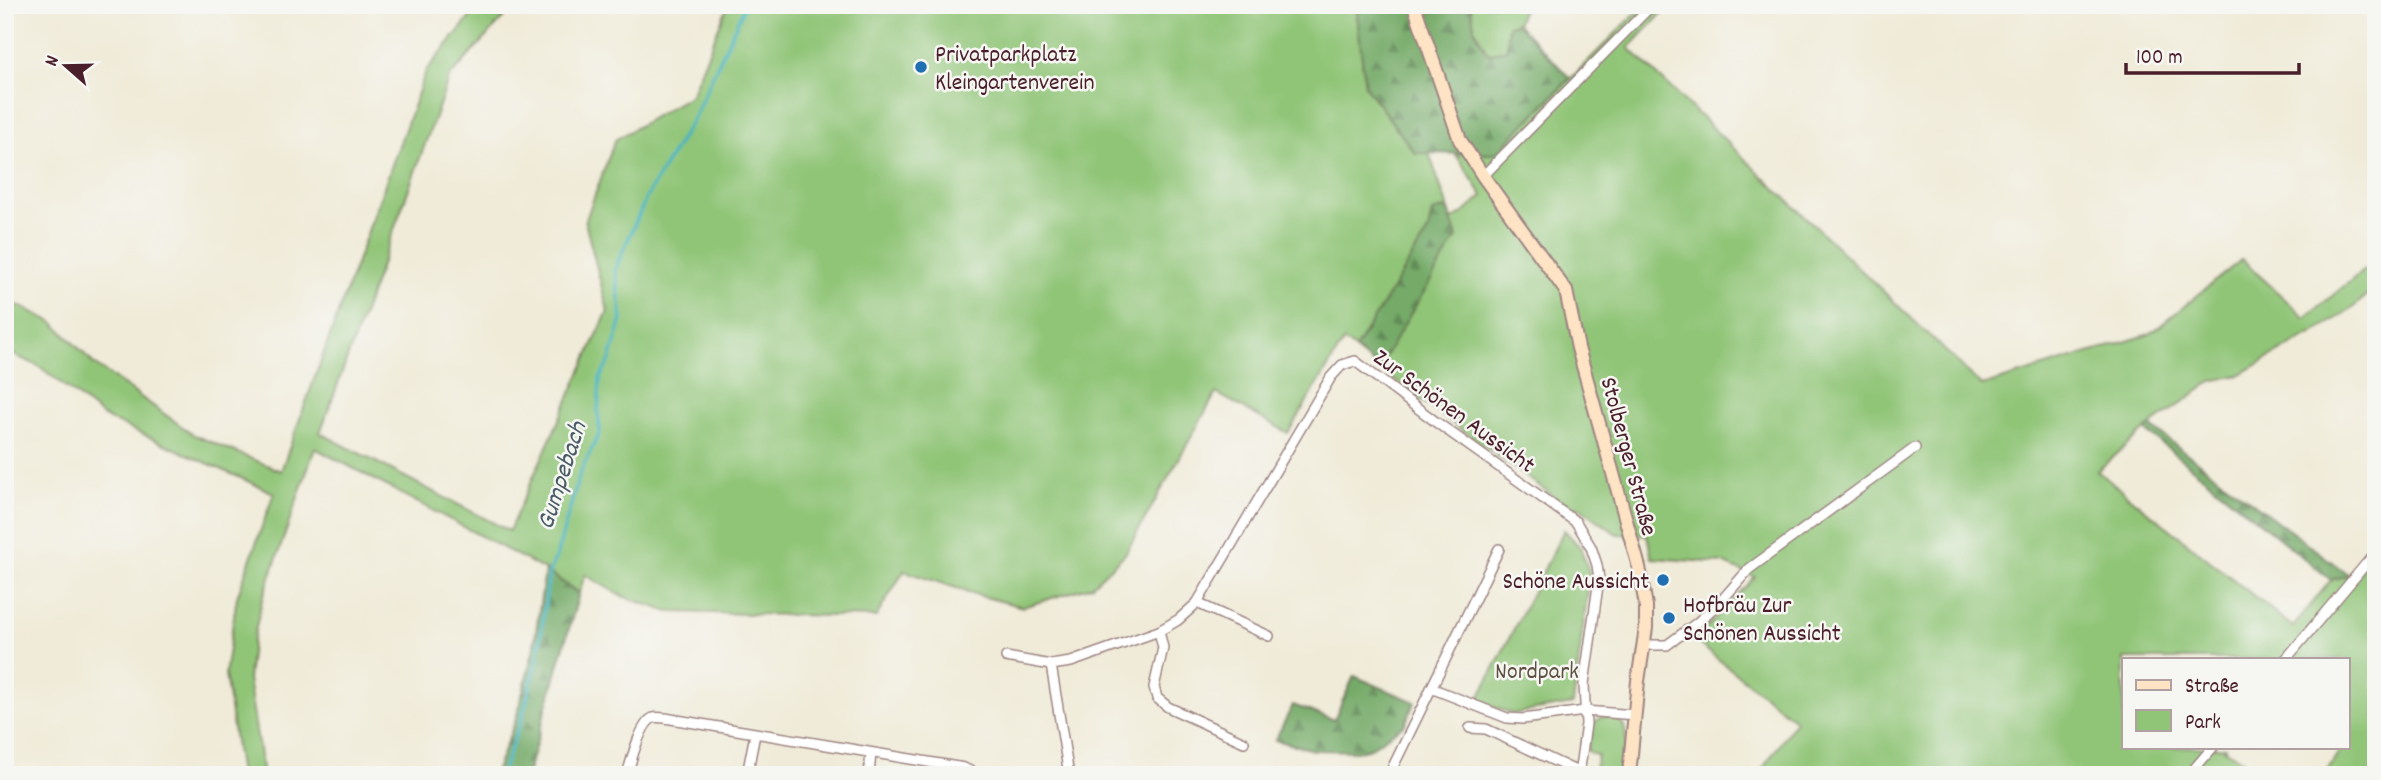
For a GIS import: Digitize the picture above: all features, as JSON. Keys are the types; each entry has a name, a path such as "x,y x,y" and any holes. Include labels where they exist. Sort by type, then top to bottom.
{"main road":[{"name":"Stolberger Straße","path":"1414,5 1460,140 1566,292 1578,348 1639,567 1646,606 1629,775"}],"street":[{"path":"1483,176 1652,5"},
{"name":"Zur Schönen Aussicht","path":"1051,665 1071,662 1159,631 1178,620 1197,603 1331,377 1342,365 1355,361 1436,422 1565,512 1583,531 1597,565 1599,579 1584,684 1585,711"},
{"path":"1644,645 1667,645 1722,600 1749,569 1915,448"},
{"path":"1389,775 1499,549"},
{"path":"2287,658 2376,552"},
{"path":"1197,603 1269,636"},
{"path":"1159,631 1163,648 1154,687 1157,698 1168,707 1244,742"},
{"path":"1006,657 1051,665 1069,775"},
{"path":"1431,688 1507,718 1523,719 1585,711 1635,715"},
{"path":"1470,729 1486,729 1580,774 1585,743 1585,711"},
{"path":"626,775 641,733 653,718 964,768 978,775"},
{"path":"747,775 755,734"},
{"path":"2189,775 2212,748"},
{"path":"869,775 871,753"}],"green space":[{"path":"480,5 515,5 449,78 320,433 509,531 608,311 585,222 615,140 691,95 728,5 1356,5 1365,86 1415,153 1429,153 1452,220 1483,196 1455,153 1495,154 1644,5 1670,5 1629,48 1982,386 2150,334 2242,259 2305,318 2376,260 2376,288 2350,310 2239,375 2212,381 2150,426 2097,471 2293,627 2331,580 2349,575 2376,545 2376,775 2324,775 2341,748 2350,748 2350,658 2122,658 2122,748 2224,748 2267,775 1777,775 1763,768 1796,721 1694,640 1755,577 1723,563 1652,558 1647,535 1617,534 1578,506 1574,511 1412,394 1344,341 1288,433 1216,393 1125,554 1091,586 1023,607 904,571 876,617 669,612 622,596 585,575 579,593 545,570 315,448 262,600 252,645 248,679 263,775 240,775 225,674 237,597 274,493 104,417 39,366 5,351 5,299 53,322 94,364 194,435 281,471 426,71"},
{"path":"1356,5 1471,5 1474,28 1488,54 1507,49 1508,25 1517,23 1570,78 1495,154 1415,153 1365,86"},
{"path":"1471,5 1525,5 1517,23 1508,26 1507,49 1488,54 1474,28"},
{"path":"1447,208 1457,237 1378,368 1355,349 1428,231 1432,212"},
{"path":"2150,426 2349,575 2331,580 2145,430"},
{"name":"Nordpark","path":"1564,530 1580,547 1590,574 1573,704 1512,714 1478,700"},
{"path":"545,570 579,594 527,775 494,775 516,719 533,652"},
{"path":"1354,676 1415,702 1405,724 1370,748 1359,751 1313,750 1275,740 1293,705 1334,720"},
{"path":"1601,717 1613,718 1625,728 1622,775 1593,775 1598,756 1587,751 1593,724"}],"waterway":[{"name":"Gumpebach","path":"501,775 522,718 538,656 549,573 580,473 600,432 600,378 610,360 622,319 615,269 648,194 694,117 745,5"}],"place":[{"name":"Privatparkplatz Kleingartenverein","path":"921,67"},
{"name":"Schöne Aussicht","path":"1663,580"},
{"name":"Hofbräu Zur Schönen Aussicht","path":"1669,618"}]}
